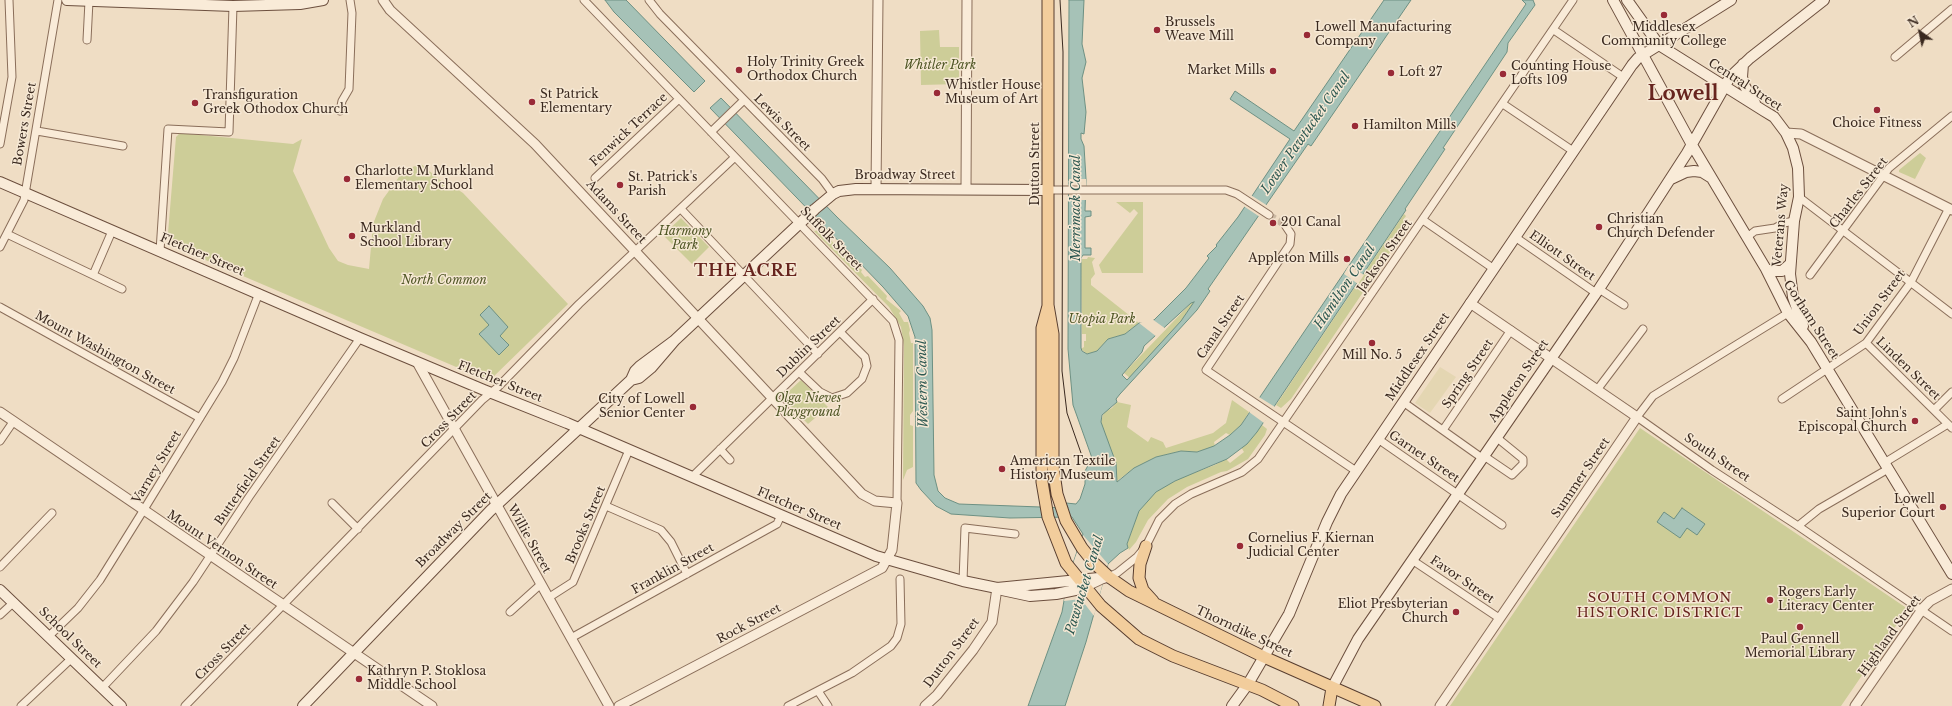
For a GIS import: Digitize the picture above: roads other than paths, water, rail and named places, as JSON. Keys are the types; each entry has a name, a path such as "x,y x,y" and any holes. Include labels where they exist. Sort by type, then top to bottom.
{"main road":[{"path":"67,0 233,6 259,3 300,4 323,0"},
{"name":"Dutton Street","path":"1048,0 1048,305 1053,334 1053,466 1056,490 1063,512 1080,544 1106,577"},
{"path":"1613,0 1643,55"},
{"name":"Middlesex Street","path":"1232,706 1248,684 1289,614 1332,510 1356,471 1623,77 1634,62 1643,55 1731,0"},
{"name":"Appleton Street","path":"1332,688 1358,639 1550,358 1598,291 1692,145 1730,77 1743,64 1824,0"},
{"name":"Central Street","path":"1631,1 1659,45 1774,117 1786,133"},
{"name":"Gorham Street","path":"1643,55 1692,145 1766,269 1788,313 1810,342 1952,574"},
{"path":"1743,64 1742,77 1744,85 1758,107"},
{"name":"Veterans Way","path":"1786,133 1795,153 1798,168 1799,197 1794,222 1790,264 1793,297 1810,342"},
{"path":"1670,180 1686,172 1694,171 1702,172 1712,179"},
{"name":"Fletcher Street","path":"0,182 360,338 579,428 887,560 963,581 997,588 1022,596 1038,596 1066,592 1082,584 1106,577"},
{"name":"Broadway Street","path":"303,706 497,504 631,380 635,371 640,366 675,340 830,196 848,189 1048,190"},
{"path":"1766,269 1776,272 1786,268 1790,264"},
{"name":"Dutton Street","path":"1048,305 1042,328 1041,467 1047,512 1059,549 1070,570 1082,584"},
{"path":"1146,546 1140,564 1139,578 1145,592 1158,606"},
{"name":"Thorndike Street","path":"1106,577 1158,606 1264,657 1375,706"},
{"name":"Fletcher Street","path":"997,588 1067,582 1082,584"},
{"path":"1082,584 1098,602 1139,639 1173,656 1248,684 1293,706"},
{"name":"School Street","path":"0,590 121,706"},
{"path":"1329,706 1332,688"},
{"path":"1277,699 1286,706"}],"street":[{"path":"0,144 12,77 9,0"},
{"name":"Bowers Street","path":"0,247 24,200 37,131 58,0"},
{"path":"340,111 342,101 350,89 352,13 350,0"},
{"name":"Adams Street","path":"382,0 390,10 535,144 862,494 875,501 898,503"},
{"name":"Suffolk Street","path":"584,0 735,157 803,220 893,321 899,340 898,503 892,550 887,560"},
{"name":"Lewis Street","path":"649,0 660,14 822,179 830,196"},
{"path":"876,189 878,0"},
{"path":"966,189 967,0"},
{"name":"Jackson Street","path":"1106,577 1133,561 1146,546 1157,524 1168,510 1187,496 1250,467 1261,455 1504,104 1573,0"},
{"path":"87,40 89,1"},
{"path":"160,251 168,129 229,132 233,6"},
{"path":"1895,57 1952,10"},
{"path":"1554,30 1623,77"},
{"name":"Fenwick Terrace","path":"595,178 679,99"},
{"path":"711,132 744,100"},
{"path":"1504,104 1573,151"},
{"name":"Charles Street","path":"1810,275 1889,168 1952,116"},
{"path":"37,131 123,146"},
{"path":"1786,133 1801,134 1951,209"},
{"name":"Cross Street","path":"185,706 579,304 735,157"},
{"path":"1048,190 1231,191 1267,214"},
{"path":"1799,197 1952,314"},
{"path":"681,209 818,354"},
{"name":"Union Street","path":"1782,399 1826,368 1866,343 1911,282 1951,209"},
{"path":"1423,220 1494,269"},
{"path":"1747,237 1755,231 1775,228 1784,223 1794,222"},
{"name":"Canal Street","path":"1285,225 1292,236 1289,246 1206,370 1356,471"},
{"path":"93,276 112,231"},
{"path":"7,234 122,289"},
{"name":"Elliott Street","path":"1515,237 1598,291 1624,305"},
{"name":"Varney Street","path":"49,636 78,608 100,580 200,418 234,358 259,293"},
{"name":"Dublin Street","path":"692,477 873,299"},
{"name":"South Street","path":"1470,303 1712,470 1798,526 1952,632"},
{"name":"Mount Washington Street","path":"0,307 200,418"},
{"name":"Summer Street","path":"1440,706 1637,417 1653,396 1788,313"},
{"path":"1597,390 1642,329"},
{"name":"Spring Street","path":"1443,430 1511,330"},
{"path":"800,372 820,392 832,398 847,393 862,379 867,366 865,357 840,332"},
{"name":"Butterfield Street","path":"102,688 156,631 193,582 360,338"},
{"name":"Linden Street","path":"1866,343 1950,426"},
{"name":"Willie Street","path":"417,362 609,706"},
{"path":"1934,410 1952,392"},
{"path":"1403,402 1512,475 1523,464 1523,459 1496,437"},
{"name":"Mount Vernon Street","path":"0,412 210,557 354,652 432,706"},
{"path":"0,441 14,422"},
{"path":"1798,526 1819,509 1950,426"},
{"name":"Garnet Street","path":"1378,439 1502,525"},
{"path":"720,449 730,460"},
{"name":"Brooks Street","path":"548,598 573,582 629,450"},
{"path":"332,503 358,529"},
{"path":"606,506 661,530 670,542 687,574"},
{"path":"0,567 52,513"},
{"name":"Franklin Street","path":"571,638 777,524 781,515"},
{"path":"963,581 965,528 1014,534"},
{"name":"Rock Street","path":"619,706 882,568 887,560"},
{"name":"Favor Street","path":"1412,560 1499,618"},
{"path":"788,706 852,673 891,646 897,638 901,624 900,579"},
{"path":"510,612 541,584"},
{"name":"Dutton Street","path":"925,706 937,695 973,650 992,622 997,588"},
{"name":"Highland Street","path":"1855,706 1922,610 1930,601 1952,589"},
{"path":"0,615 14,602"},
{"path":"21,706 72,658"},
{"path":"818,691 828,706"}],"water":[{"path":"605,0 626,0 705,81 694,92 614,12"},
{"path":"1069,0 1084,0 1082,44 1086,62 1082,78 1086,112 1084,134 1081,133 1081,139 1084,146 1086,179 1085,211 1091,211 1091,216 1085,217 1085,248 1091,248 1091,255 1083,255 1081,258 1081,348 1082,351 1087,354 1097,351 1108,339 1125,334 1139,323 1154,320 1186,288 1209,258 1207,256 1217,246 1216,245 1238,217 1290,139 1230,99 1235,91 1294,131 1384,0 1411,0 1311,146 1308,144 1208,289 1210,291 1197,310 1120,394 1116,399 1117,402 1102,415 1101,422 1116,463 1117,482 1134,468 1156,457 1181,451 1197,452 1214,446 1241,425 1526,4 1522,0 1533,0 1535,5 1508,43 1507,52 1443,148 1445,149 1405,209 1406,210 1257,432 1247,444 1227,459 1175,481 1156,492 1139,511 1127,544 1128,548 1108,564 1086,642 1065,706 1028,706 1062,612 1068,578 1083,534 1072,517 1010,518 951,514 936,506 921,490 916,483 915,337 908,316 883,287 710,108 721,98 837,217 890,268 923,306 930,318 932,330 934,475 938,491 945,498 959,504 1068,508 1066,503 1076,504 1080,499 1085,484 1085,471 1092,458 1073,405 1068,349","holes":["1194,302 1181,321 1127,380 1122,375 1142,352 1144,346 1191,303"]},
{"path":"489,306 508,327 500,336 509,345 499,355 479,334 489,325 480,315"},
{"path":"1682,508 1705,524 1697,535 1687,528 1680,538 1657,522 1664,512 1674,519"}],"tunnel":[{"path":"1269,215 1285,225"}],"tram line":[{"path":"1060,0 1063,52 1062,371 1067,413 1081,453"}],"place":[{"name":"Middlesex Community College","path":"1664,15"},
{"name":"Brussels Weave Mill","path":"1157,30"},
{"name":"Lowell Manufacturing Company","path":"1307,35"},
{"name":"Holy Trinity Greek Orthodox Church","path":"739,70"},
{"name":"Market Mills","path":"1273,71"},
{"name":"Loft 27","path":"1391,73"},
{"name":"Counting House Lofts 109","path":"1503,74"},
{"name":"Whistler House Museum of Art","path":"937,93"},
{"name":"St Patrick Elementary","path":"532,102"},
{"name":"Transfiguration Greek Othodox Church","path":"195,103"},
{"name":"Choice Fitness","path":"1877,110"},
{"name":"Hamilton Mills","path":"1355,126"},
{"name":"Charlotte M Murkland Elementary School","path":"347,179"},
{"name":"St. Patrick's Parish","path":"620,185"},
{"name":"201 Canal","path":"1273,223"},
{"name":"Christian Church Defender","path":"1599,227"},
{"name":"Murkland School Library","path":"352,236"},
{"name":"Appleton Mills","path":"1347,259"},
{"name":"Mill No. 5","path":"1372,343"},
{"name":"City of Lowell Senior Center","path":"693,407"},
{"name":"Saint John's Episcopal Church","path":"1915,421"},
{"name":"American Textile History Museum","path":"1002,469"},
{"name":"Lowell Superior Court","path":"1943,507"},
{"name":"Cornelius F. Kiernan Judicial Center","path":"1240,546"},
{"name":"Rogers Early Literacy Center","path":"1770,600"},
{"name":"Eliot Presbyterian Church","path":"1456,612"},
{"name":"Paul Gennell Memorial Library","path":"1800,627"},
{"name":"Kathryn P. Stoklosa Middle School","path":"359,679"}],"district":[{"name":"Lowell","path":"1683,94"},
{"name":"THE ACRE","path":"746,271"},
{"name":"SOUTH COMMON HISTORIC DISTRICT","path":"1660,606"}],"park label":[{"name":"Whitler Park","path":"940,66"},
{"name":"Harmony Park","path":"685,239"},
{"name":"North Common","path":"444,281"},
{"name":"Utopia Park","path":"1102,320"},
{"name":"Olga Nieves Playground","path":"808,406"}],"water label":[{"name":"Lower Pawtucket Canal","path":"1306,133"},
{"name":"Merrimack Canal","path":"1076,208"},
{"name":"Hamilton Canal","path":"1345,287"},
{"name":"Western Canal","path":"923,384"},
{"name":"Pawtucket Canal","path":"1085,585"}]}
